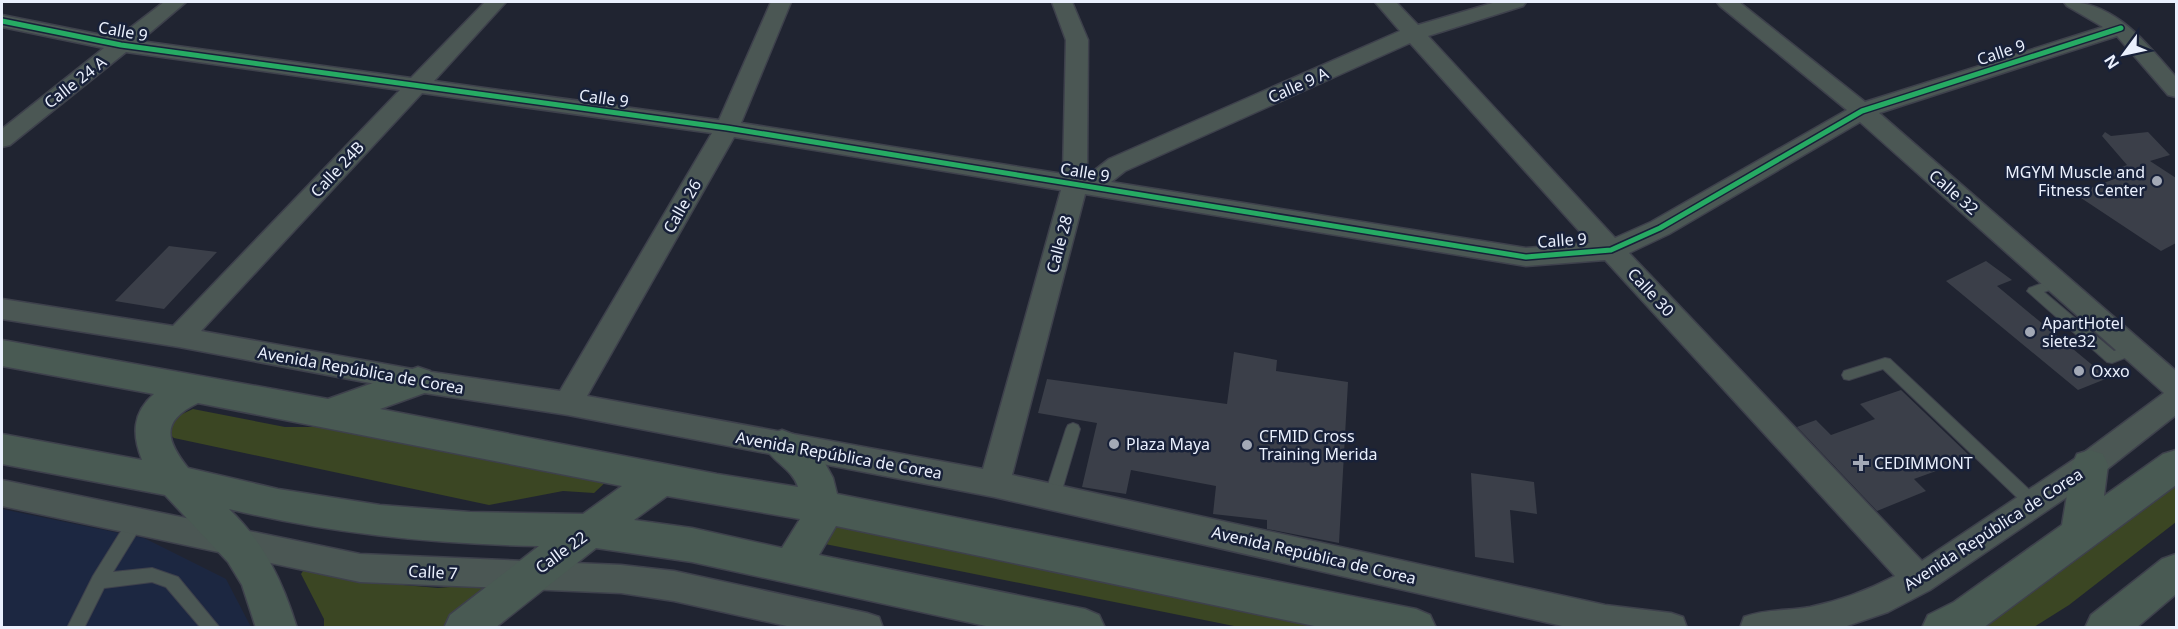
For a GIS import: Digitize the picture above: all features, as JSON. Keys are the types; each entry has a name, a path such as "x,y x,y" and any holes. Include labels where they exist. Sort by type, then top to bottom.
{"main road":[{"path":"2,353 329,413 661,479 822,507 1416,627"},
{"path":"329,413 418,381"},
{"path":"195,389 161,408 152,426 152,441 174,481 234,540 247,558 269,602 277,627"},
{"path":"782,445 808,467 814,477 822,507 818,523 791,567"},
{"path":"2,449 174,481 278,505 380,521 470,528 590,531 692,544 791,567 1085,627"},
{"path":"2080,536 2090,465"},
{"path":"1942,627 1968,615 2176,465"},
{"name":"Calle 22","path":"465,627 530,575 661,479"},
{"path":"2105,627 2176,571"}],"street":[{"name":"Calle 24 A","path":"2,140 176,2"},
{"name":"Calle 24B","path":"179,337 496,2"},
{"name":"Calle 26","path":"568,404 727,128 781,2"},
{"name":"Calle 28","path":"994,483 1082,186 1077,40 1062,2"},
{"name":"Calle 30","path":"1385,2 1611,250 1919,580"},
{"name":"Calle 9 A","path":"1082,186 1118,165 1414,33 1516,2"},
{"name":"Calle 32","path":"1727,2 1862,111 2176,387"},
{"path":"2074,2 2121,28 2176,90"},
{"name":"Calle 9","path":"2,21 122,45 727,128 1526,257 1611,250 1660,228 1862,111 2121,28"},
{"name":"Avenida República de Corea","path":"2,309 179,337 418,381 568,404 994,483 1605,620 1671,627"},
{"name":"Avenida República de Corea","path":"1756,627 1810,622 1876,602 1919,580 2090,465 2176,399"},
{"name":"Calle 7","path":"2,493 360,568 621,579 674,586 867,627"}],"lane":[{"path":"1849,375 1885,363 2033,503"},
{"path":"1052,496 1073,429"},
{"path":"75,627 99,581 136,520"},
{"path":"99,581 152,575 172,582 212,627"}],"shaded area":[{"path":"2,509 144,538 226,579 251,627 2,627"}],"green space":[{"path":"193,409 285,427 354,427 609,479 594,493 563,491 489,505 174,438 167,432 177,418"},
{"path":"2176,485 2176,522 2069,605 2034,627 1980,628"},
{"path":"835,523 1353,627 1239,627 825,544"},
{"path":"305,568 368,582 438,588 499,583 449,627 324,628 324,619 301,574"}],"building":[{"path":"2105,132 2111,136 2148,132 2170,155 2150,161 2176,178 2176,243 2161,251 2075,194 2117,178 2108,172 2127,165 2102,136"},
{"path":"169,246 217,252 164,309 115,301"},
{"name":"ApartHotel siete32","path":"1986,261 2012,280 1997,286 2108,378 2078,390 1946,281"},
{"path":"1234,352 1277,360 1276,371 1348,382 1339,543 1267,529 1267,520 1213,514 1216,486 1131,470 1126,494 1082,487 1097,423 1038,413 1047,379 1227,404"},
{"path":"1901,390 1972,458 1914,479 1926,491 1877,511 1797,427 1816,420 1831,435 1875,419 1860,404"},
{"path":"1471,473 1534,482 1537,514 1510,510 1514,563 1475,557"}],"cycle path":[{"path":"2,21 121,45 727,128 1526,257 1611,250 1660,228 1862,111 2121,28"}],"place":[{"name":"MGYM Muscle and Fitness Center","path":"2157,181"},
{"name":"ApartHotel siete32","path":"2030,332"},
{"name":"Oxxo","path":"2079,371"},
{"name":"Plaza Maya","path":"1114,444"},
{"name":"CFMID Cross Training Merida","path":"1247,445"},
{"name":"CEDIMMONT","path":"1861,463"}]}
